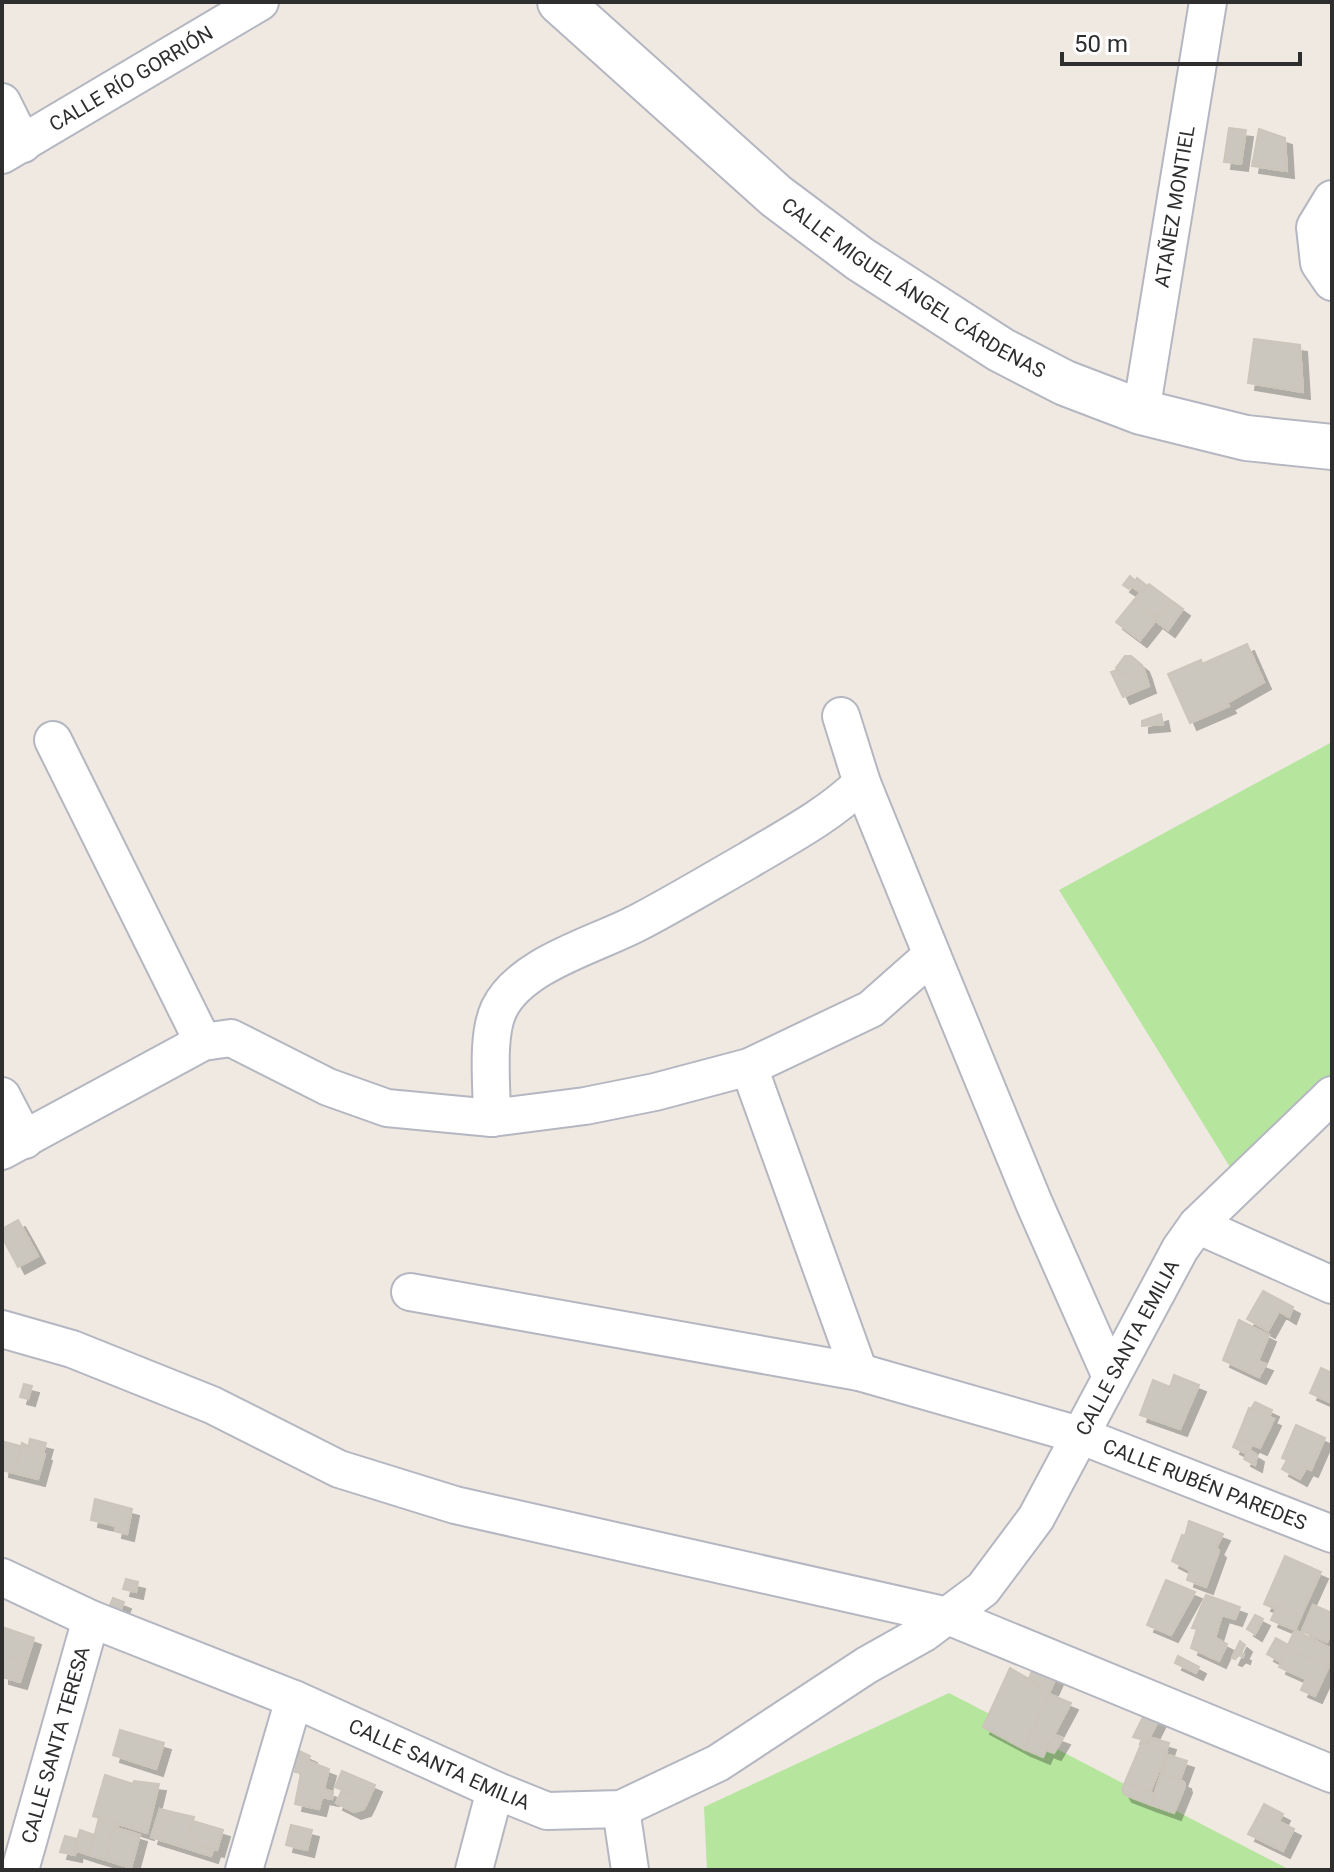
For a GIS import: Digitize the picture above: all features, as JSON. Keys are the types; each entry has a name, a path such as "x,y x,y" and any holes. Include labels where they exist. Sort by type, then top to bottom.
{"street":[{"name":"CALLE RÍO GORRIÓN","path":"12,149 260,2"},
{"name":"CALLE MIGUEL ÁNGEL CÁRDENAS","path":"560,2 776,196 860,259 1001,350 1065,383 1141,412 1246,438 1332,447"},
{"name":"ATAÑEZ MONTIEL","path":"1141,412 1208,2"},
{"path":"2,102 12,149"},
{"path":"1332,199 1315,227 1319,263 1332,282"},
{"path":"841,716 862,783 932,955 1034,1203 1111,1377"},
{"path":"53,740 203,1042"},
{"path":"492,1118 493,1031 499,1009 514,989 538,970 639,922 822,817 862,783"},
{"path":"2,1096 14,1145 203,1042 231,1038 328,1087 387,1108 492,1118 585,1106 655,1092 749,1067 871,1009 932,955"},
{"path":"749,1067 859,1372"},
{"name":"CALLE SANTA EMILIA","path":"2,1577 91,1619 294,1699 547,1811 621,1809 718,1763 948,1616 983,1589 1036,1518 1180,1249 1197,1225 1332,1095"},
{"path":"1197,1225 1332,1285"},
{"name":"CALLE RUBÉN PAREDES","path":"410,1292 859,1372 1079,1435 1332,1534"},
{"path":"2,1329 72,1349 212,1405 339,1469 455,1505 948,1616 1332,1774"},
{"name":"CALLE SANTA TERESA","path":"20,1870 91,1619"},
{"path":"244,1870 294,1699"},
{"path":"474,1870 495,1790"},
{"path":"621,1809 630,1870"}],"green space":[{"path":"1332,742 1332,1084 1233,1172 1059,890"},
{"path":"949,1693 1290,1870 707,1870 704,1807"}],"building":[{"path":"1229,128 1246,130 1241,164 1224,162"},
{"path":"1259,129 1285,138 1287,171 1252,166"},
{"path":"1254,339 1300,345 1303,392 1248,383"},
{"path":"1130,576 1147,586 1141,593 1132,586 1129,589 1123,585"},
{"path":"1149,584 1172,601 1156,617 1134,600"},
{"path":"1134,600 1157,619 1140,640 1116,622"},
{"path":"1172,601 1183,609 1168,630 1156,621"},
{"path":"1247,644 1264,682 1227,703 1229,706 1190,723 1168,674 1201,660 1202,664"},
{"path":"1125,656 1131,656 1142,665 1145,673 1131,678 1128,672 1119,675 1116,668"},
{"path":"1117,670 1119,675 1128,672 1131,678 1145,673 1149,686 1123,697 1111,672"},
{"path":"1161,714 1163,724 1142,726 1142,721"},
{"path":"18,1220 27,1236 8,1248 2,1237 2,1229"},
{"path":"27,1236 38,1256 18,1267 8,1248"},
{"path":"1263,1291 1293,1307 1289,1317 1279,1311 1268,1331 1247,1319"},
{"path":"1239,1320 1269,1335 1258,1361 1255,1360 1248,1372 1223,1360"},
{"path":"1255,1360 1266,1364 1259,1377 1248,1372"},
{"path":"1321,1368 1332,1373 1332,1403 1310,1393"},
{"path":"1174,1375 1199,1385 1180,1429 1140,1415 1153,1380 1170,1387"},
{"path":"24,1384 32,1386 28,1399 20,1397"},
{"path":"1255,1402 1272,1410 1269,1417 1251,1409"},
{"path":"1249,1408 1274,1419 1260,1448 1237,1438"},
{"path":"1296,1425 1325,1438 1311,1470 1282,1458"},
{"path":"1237,1438 1252,1445 1247,1454 1233,1447"},
{"path":"30,1439 46,1443 43,1453 28,1449"},
{"path":"5,1442 20,1446 14,1473 2,1470"},
{"path":"22,1443 28,1449 45,1454 38,1479 14,1473"},
{"path":"1249,1450 1257,1455 1255,1465 1244,1459"},
{"path":"1287,1460 1306,1468 1300,1479 1282,1469"},
{"path":"95,1499 132,1509 127,1534 115,1531 116,1526 91,1520"},
{"path":"1189,1521 1223,1534 1206,1587 1187,1580 1190,1570 1172,1561"},
{"path":"1285,1556 1321,1572 1301,1616 1278,1605 1276,1609 1264,1604"},
{"path":"126,1579 138,1582 136,1592 123,1589"},
{"path":"1166,1580 1195,1592 1171,1635 1147,1625"},
{"path":"1206,1595 1240,1607 1235,1619 1222,1615 1215,1638 1227,1644 1219,1661 1191,1648 1197,1629 1192,1628"},
{"path":"113,1598 124,1602 120,1612 109,1608"},
{"path":"1278,1605 1301,1616 1295,1630 1271,1620"},
{"path":"1313,1605 1332,1613 1332,1631 1327,1642 1302,1631"},
{"path":"1255,1615 1263,1619 1255,1634 1247,1629"},
{"path":"2,1627 34,1638 26,1663 2,1655"},
{"path":"1295,1630 1332,1649 1329,1666 1286,1649"},
{"path":"1276,1638 1288,1645 1281,1662 1267,1654"},
{"path":"1240,1641 1245,1645 1241,1653 1243,1657 1232,1658"},
{"path":"1286,1649 1329,1666 1315,1696 1301,1690 1306,1679 1279,1667"},
{"path":"2,1655 26,1663 20,1682 2,1677"},
{"path":"1178,1656 1199,1667 1196,1673 1175,1663"},
{"path":"1036,1660 1059,1671 1050,1691 1028,1681"},
{"path":"1010,1668 1050,1691 1024,1749 983,1727"},
{"path":"1049,1694 1071,1703 1048,1746 1029,1737"},
{"path":"1146,1711 1160,1717 1148,1741 1133,1737"},
{"path":"120,1730 164,1743 156,1769 113,1755"},
{"path":"1055,1735 1063,1738 1054,1753 1046,1750"},
{"path":"1029,1737 1048,1746 1043,1757 1024,1749"},
{"path":"1152,1738 1169,1743 1166,1752 1149,1745"},
{"path":"1142,1742 1167,1752 1150,1792 1125,1782"},
{"path":"299,1751 310,1756 308,1761 329,1769 324,1789 333,1792 332,1799 322,1797 319,1809 295,1804 301,1773 295,1772 296,1767 293,1767"},
{"path":"1168,1755 1187,1761 1180,1780 1161,1774"},
{"path":"342,1771 375,1785 368,1801 335,1787"},
{"path":"1161,1774 1184,1782 1174,1813 1151,1805"},
{"path":"105,1775 133,1784 134,1781 159,1784 147,1833 93,1816"},
{"path":"1125,1782 1155,1794 1151,1805 1125,1795 1122,1790"},
{"path":"342,1790 368,1801 364,1809 354,1812 336,1803"},
{"path":"1264,1804 1283,1814 1279,1822 1260,1812"},
{"path":"160,1809 172,1812 160,1840 151,1837"},
{"path":"172,1812 194,1817 188,1836 196,1839 195,1843 213,1850 211,1856 160,1840"},
{"path":"1260,1812 1294,1829 1283,1851 1248,1834"},
{"path":"99,1818 118,1824 117,1828 113,1827 106,1860 89,1855"},
{"path":"193,1821 223,1830 217,1850 195,1843 196,1839 188,1836"},
{"path":"291,1825 312,1830 307,1850 286,1845"},
{"path":"113,1827 140,1835 131,1868 106,1860"},
{"path":"80,1830 94,1835 89,1855 74,1850"},
{"path":"65,1836 77,1839 75,1855 60,1852"}]}
